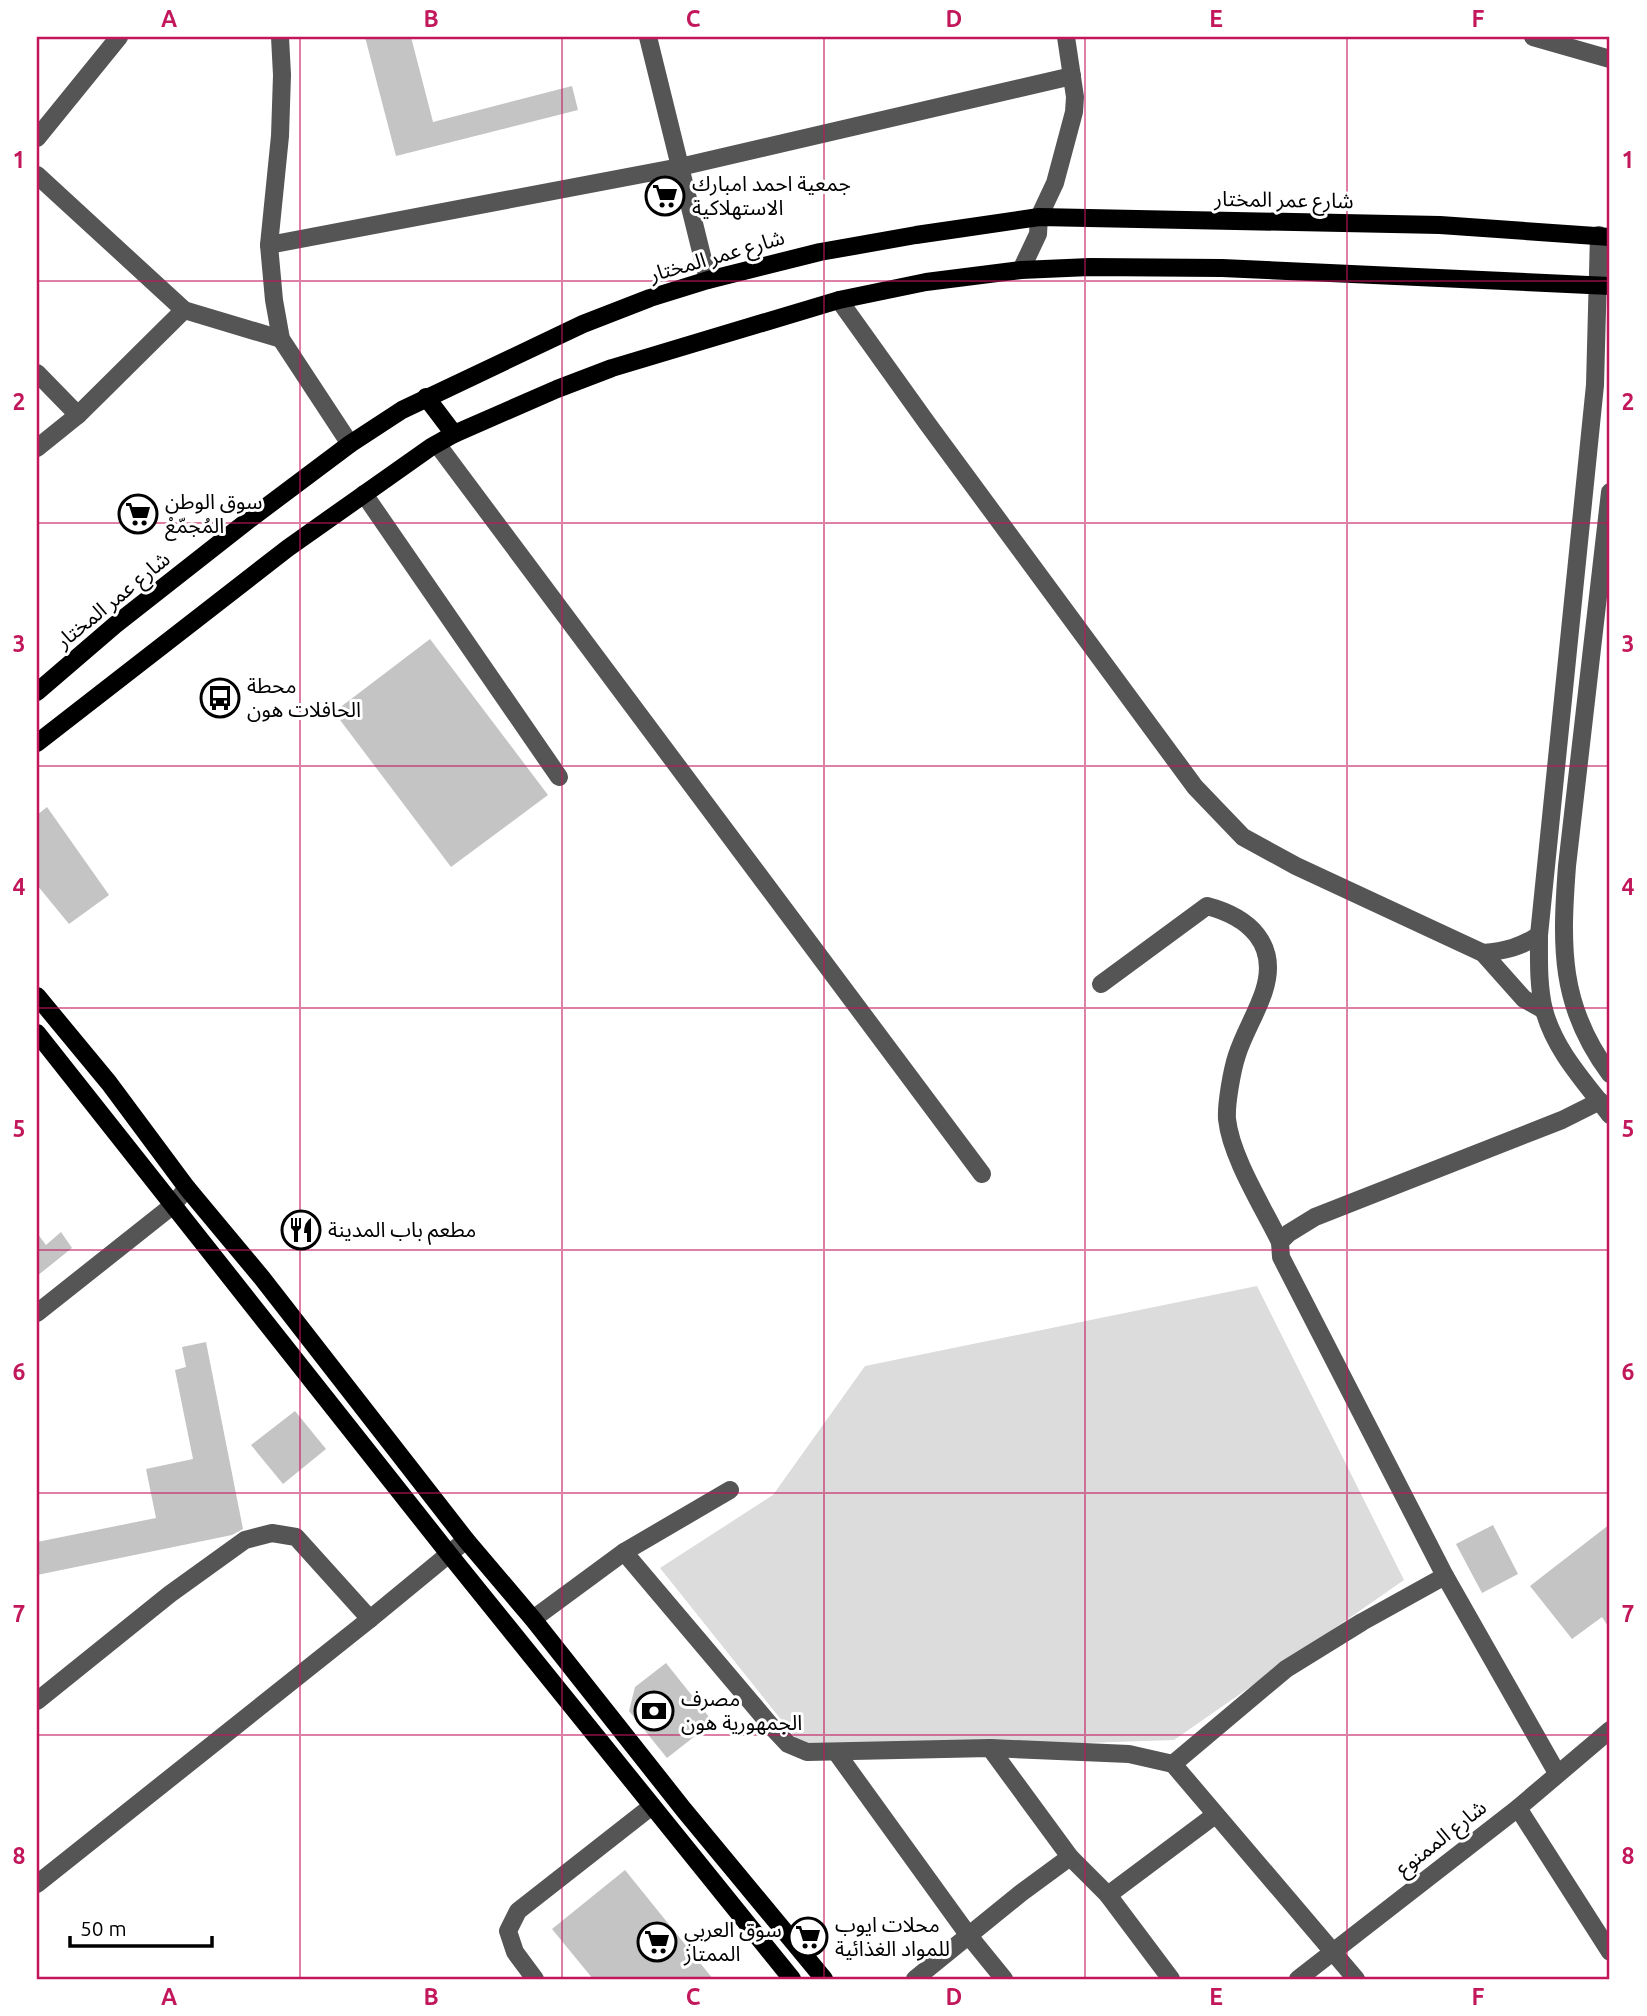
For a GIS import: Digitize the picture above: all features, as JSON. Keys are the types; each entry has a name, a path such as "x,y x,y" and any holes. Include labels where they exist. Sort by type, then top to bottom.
{"main road":[{"name":"شارع عمر المختار","path":"37,692 115,625 350,444 402,410 583,324 708,279 820,252 916,234 1039,217 1440,226 1605,236"},
{"path":"37,743 288,548 454,434 612,368 839,300 926,282 1021,270 1090,267 1222,268 1603,286"},
{"path":"426,397 454,434"},
{"path":"37,996 109,1083 187,1188 262,1278 466,1540 824,1979"},
{"path":"37,1032 449,1555 792,1979"},
{"path":"626,1774 644,1758"}],"street":[{"path":"37,138 120,37"},
{"path":"281,37 280,135 269,246 274,300 281,339 350,444"},
{"path":"648,37 708,279"},
{"path":"1021,270 1038,234 1039,217 1055,183 1071,128 1075,97 1066,37"},
{"path":"1543,38 1610,59"},
{"path":"269,246 680,167 1072,76"},
{"path":"37,175 184,310 281,339"},
{"path":"1280,1242 1315,1217 1562,1120 1605,1108 1569,1063 1544,1010 1539,970 1539,935 1579,563 1605,236"},
{"path":"839,300 1195,787 1243,838 1296,866 1483,953 1524,999 1544,1010"},
{"path":"37,448 78,415 184,310"},
{"path":"37,373 78,415"},
{"path":"438,444 982,1174"},
{"path":"1610,492 1606,565 1563,922 1569,988 1576,1014 1592,1049 1610,1073"},
{"path":"364,495 559,777"},
{"path":"1579,563 1606,565"},
{"path":"1101,984 1208,906 1230,912 1259,935 1268,966 1265,990 1236,1057 1227,1117 1233,1148 1280,1242 1281,1257 1445,1576 1557,1773"},
{"path":"1483,953 1508,950 1526,944 1539,935"},
{"path":"37,1313 172,1206 187,1188"},
{"path":"533,1619 624,1552 730,1490"},
{"path":"37,1701 181,1586 246,1540 272,1533 296,1537 370,1619"},
{"path":"37,1884 466,1540"},
{"path":"624,1552 788,1744 807,1752 990,1748 1129,1754 1172,1764 1356,1979"},
{"path":"1172,1764 1286,1670 1362,1622 1445,1576"},
{"name":"شارع الممنوع","path":"1298,1979 1518,1808 1610,1730"},
{"path":"990,1748 1070,1857 1108,1895 1171,1979"},
{"path":"836,1752 969,1936 1004,1979"},
{"path":"535,1979 514,1952 508,1931 517,1911 652,1806"},
{"path":"1518,1808 1610,1952"},
{"path":"1108,1895 1215,1815"},
{"path":"915,1979 1070,1857"}],"shaded area":[{"path":"1257,1286 1404,1580 1174,1740 807,1752 660,1568 773,1495 865,1366"}],"building":[{"path":"365,37 411,37 433,122 572,86 578,110 396,156"},
{"path":"430,639 548,795 451,867 334,712"},
{"path":"47,807 109,895 69,924 37,885 37,815"},
{"path":"61,1232 72,1248 37,1276 37,1233 46,1245"},
{"path":"206,1342 243,1529 232,1535 37,1575 37,1542 156,1518 146,1469 193,1459 175,1370 186,1367 182,1347"},
{"path":"295,1411 326,1449 283,1484 251,1445"},
{"path":"1610,1524 1610,1629 1602,1617 1572,1639 1530,1586"},
{"path":"1493,1525 1518,1574 1482,1593 1456,1544"},
{"path":"666,1663 713,1722 667,1758 629,1711 635,1687"},
{"path":"625,1870 713,1979 593,1979 552,1929"}],"place":[{"name":"جمعية احمد امبارك الاستهلاكية","path":"665,196"},
{"name":"سوق الوطن المُجمّعْ","path":"138,514"},
{"name":"محطة الحافلات هون","path":"220,698"},
{"name":"مطعم باب المدينة","path":"301,1230"},
{"name":"مصرف الجمهورية هون","path":"654,1711"},
{"name":"محلات ايوب للمواد الغذائية","path":"808,1937"},
{"name":"سوق العربي الممتاز","path":"657,1942"}]}
